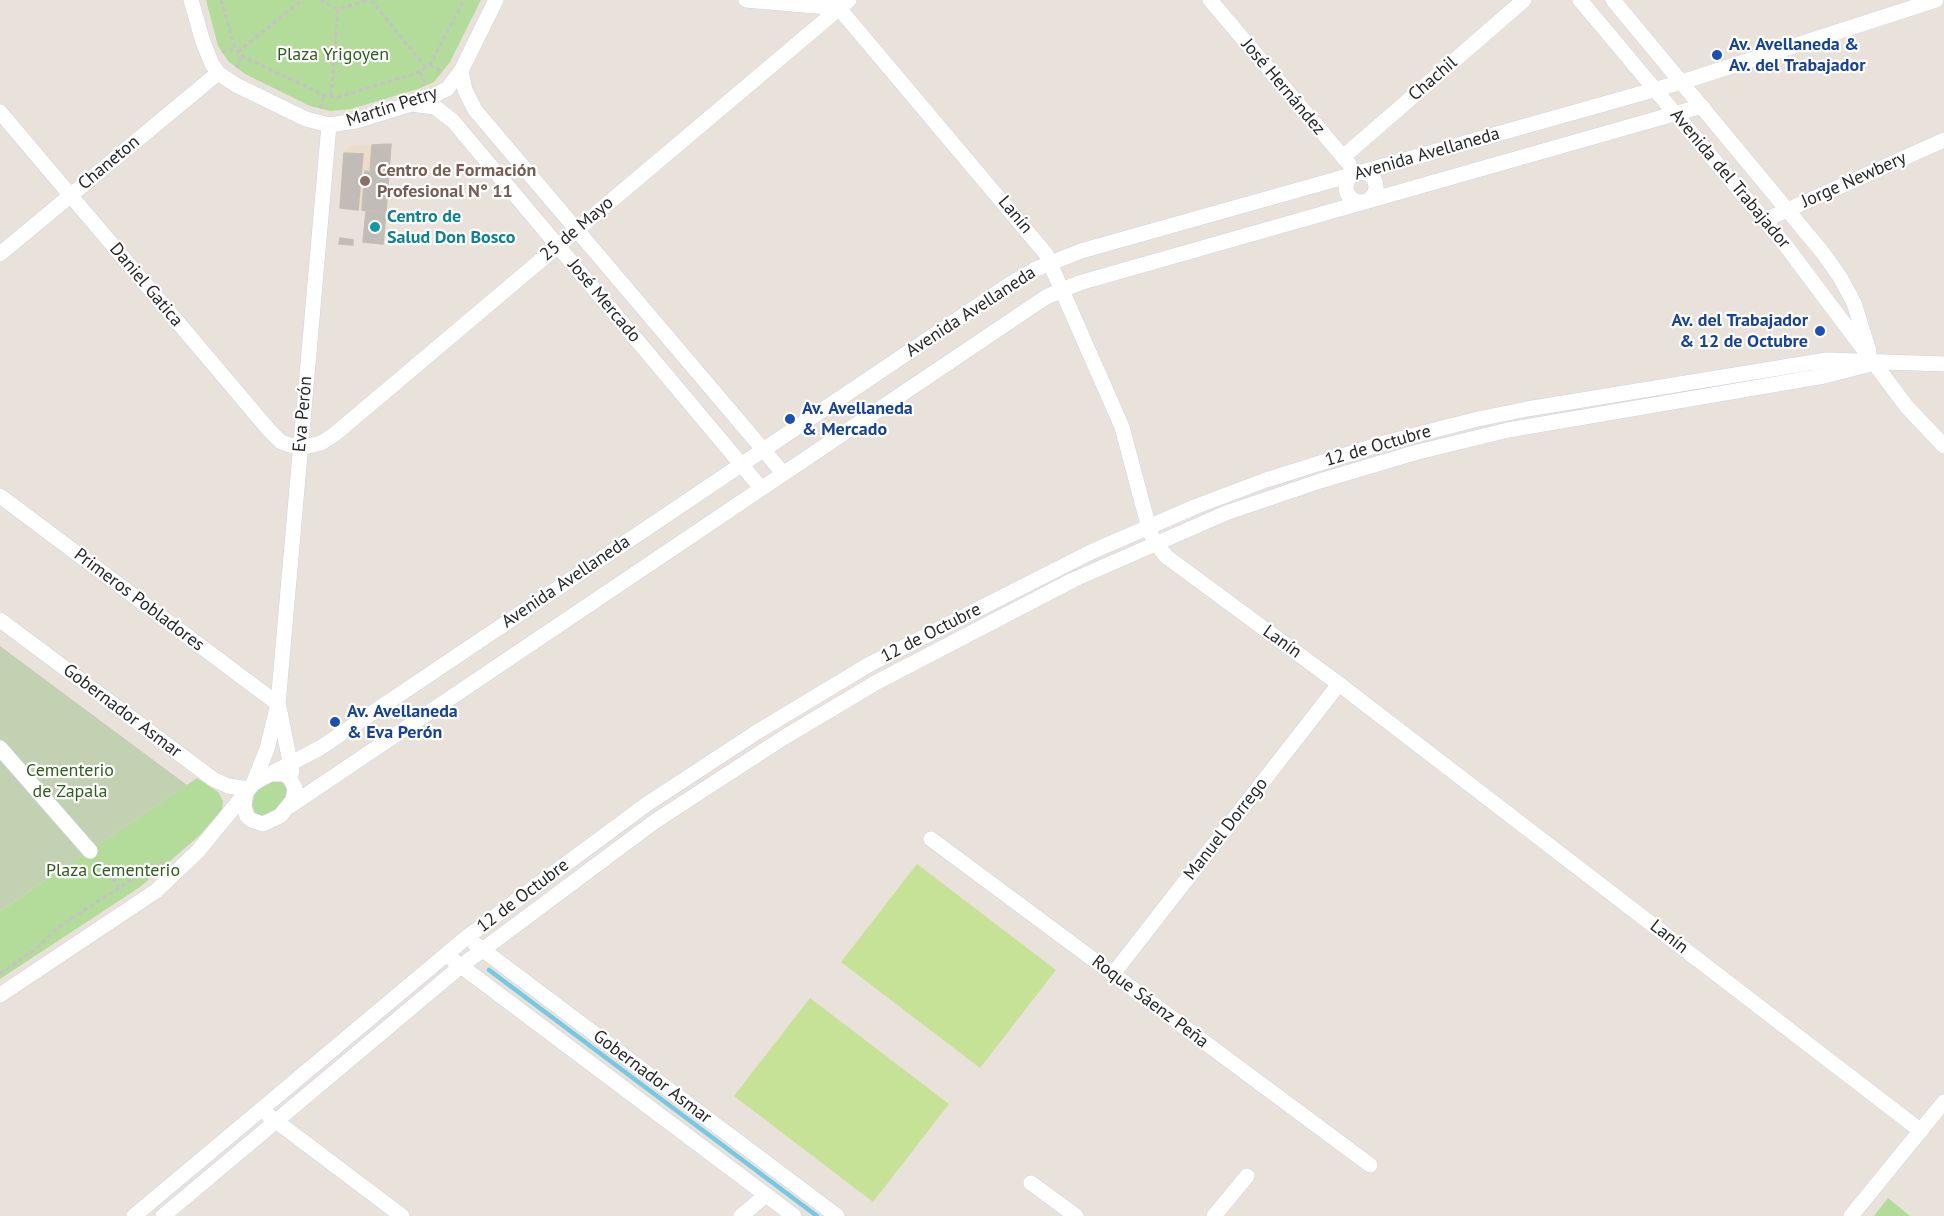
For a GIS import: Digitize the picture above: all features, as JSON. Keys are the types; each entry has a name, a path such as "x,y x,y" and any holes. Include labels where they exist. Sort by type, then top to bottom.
{"street":[{"path":"191,0 203,42 218,73"},
{"name":"Martín Petry","path":"218,73 236,85 306,119 329,124 356,121 438,95 454,81 461,71 496,0"},
{"path":"746,0 840,3"},
{"name":"José Hernández","path":"1210,0 1356,173 1370,175 1376,188 1373,196 1365,201"},
{"name":"Chachil","path":"1342,157 1524,0"},
{"name":"Avenida del Trabajador","path":"1580,0 1809,273 1873,363 1919,420 1944,446"},
{"name":"Avenida del Trabajador","path":"1613,0 1823,253 1848,290 1859,316 1873,363"},
{"name":"Avenida Avellaneda","path":"0,996 156,891 198,851 249,789 271,774 320,748 1010,284 1051,262 1081,251 1682,82 1899,5 1936,0"},
{"name":"25 de Mayo","path":"300,446 314,445 327,440 558,246 840,3"},
{"name":"Lanín","path":"840,3 1035,239 1051,262 1122,427 1148,526 1155,543 1173,563 1338,684 1921,1131"},
{"name":"José Mercado","path":"461,71 465,90 475,110 783,473"},
{"name":"Chaneton","path":"0,254 218,73"},
{"name":"José Mercado","path":"412,104 435,107 448,115 761,488"},
{"name":"Avenida Avellaneda","path":"249,789 244,806 247,816 256,823 262,824 274,820 290,806 783,473 1029,308 1062,289 1702,106"},
{"name":"Daniel Gatica","path":"0,112 269,430 282,442 300,446"},
{"name":"Eva Perón","path":"249,789 264,758 278,704 329,124"},
{"name":"Jorge Newbery","path":"1765,220 1944,140"},
{"name":"12 de Octubre","path":"134,1216 467,937 647,804 813,698 909,643 1055,569 1148,526 1290,472 1384,443 1478,419 1827,360 1944,364"},
{"name":"12 de Octubre","path":"163,1216 461,966 663,816 838,704 947,644 1086,574 1203,522 1272,496 1461,440 1534,425 1824,376 1873,363"},
{"name":"Primeros Pobladores","path":"0,496 278,704"},
{"name":"Gobernador Asmar","path":"0,620 213,779 228,786 249,789"},
{"name":"Manuel Dorrego","path":"1113,974 1338,684"},
{"name":"Eva Perón","path":"278,704 295,788"},
{"path":"0,748 90,850"},
{"path":"271,774 277,772 289,777 295,788 290,806"},
{"name":"Roque Sáenz Peña","path":"931,839 1370,1164"},
{"name":"Gobernador Asmar","path":"467,937 837,1216"},
{"name":"Gobernador Asmar","path":"446,955 794,1216"},
{"path":"1851,1216 1944,1102"},
{"path":"261,1110 402,1216"},
{"path":"1214,1216 1247,1176"},
{"path":"1031,1183 1076,1216"},
{"path":"741,1216 766,1195"}],"path":[{"path":"221,0 236,50 242,56 324,95 338,97 420,72 430,65 464,0"},
{"path":"221,52 236,50 302,0"},
{"path":"320,0 338,9 370,0 426,68"},
{"path":"331,96 338,9"},
{"path":"237,69 242,56"},
{"path":"430,65 443,71"},
{"path":"420,72 427,86"},
{"path":"320,110 324,95"},
{"path":"338,97 339,104"},
{"path":"90,850 119,887"},
{"path":"0,974 33,951 56,929 151,867 167,860"}],"shaded area":[{"name":"Centro de Formación Profesional N° 11","path":"391,144 386,212 340,208 344,153 351,145"}],"green space":[{"name":"Plaza Yrigoyen","path":"206,0 481,0 450,62 434,82 351,109 330,111 310,106 245,74 229,62 218,46"},
{"name":"Cementerio de Zapala","path":"0,646 187,785 0,911"},
{"name":"Plaza Cementerio","path":"197,778 218,792 223,801 222,810 199,836 140,887 0,979 0,911"},
{"path":"277,778 284,783 287,790 284,804 266,817 251,814 252,793"},
{"path":"917,864 1056,970 980,1068 841,962"},
{"path":"810,998 949,1104 873,1202 734,1096"},
{"path":"1888,1198 1910,1216 1874,1216"}],"building":[{"path":"391,144 386,212 362,210 365,171 370,172 372,145"},
{"path":"344,153 363,154 358,210 340,208"},
{"name":"Centro de Salud Don Bosco","path":"366,211 386,212 383,244 363,242"},
{"path":"340,238 353,240 353,245 339,244"}],"waterway":[{"path":"489,970 817,1216"}],"place":[{"name":"Av. Avellaneda & Av. del Trabajador","path":"1717,55"},
{"name":"Centro de Formación Profesional N° 11","path":"365,181"},
{"name":"Centro de Salud Don Bosco","path":"375,227"},
{"name":"Av. del Trabajador & 12 de Octubre","path":"1820,331"},
{"name":"Av. Avellaneda & Mercado","path":"790,419"},
{"name":"Av. Avellaneda & Eva Perón","path":"335,722"}]}
